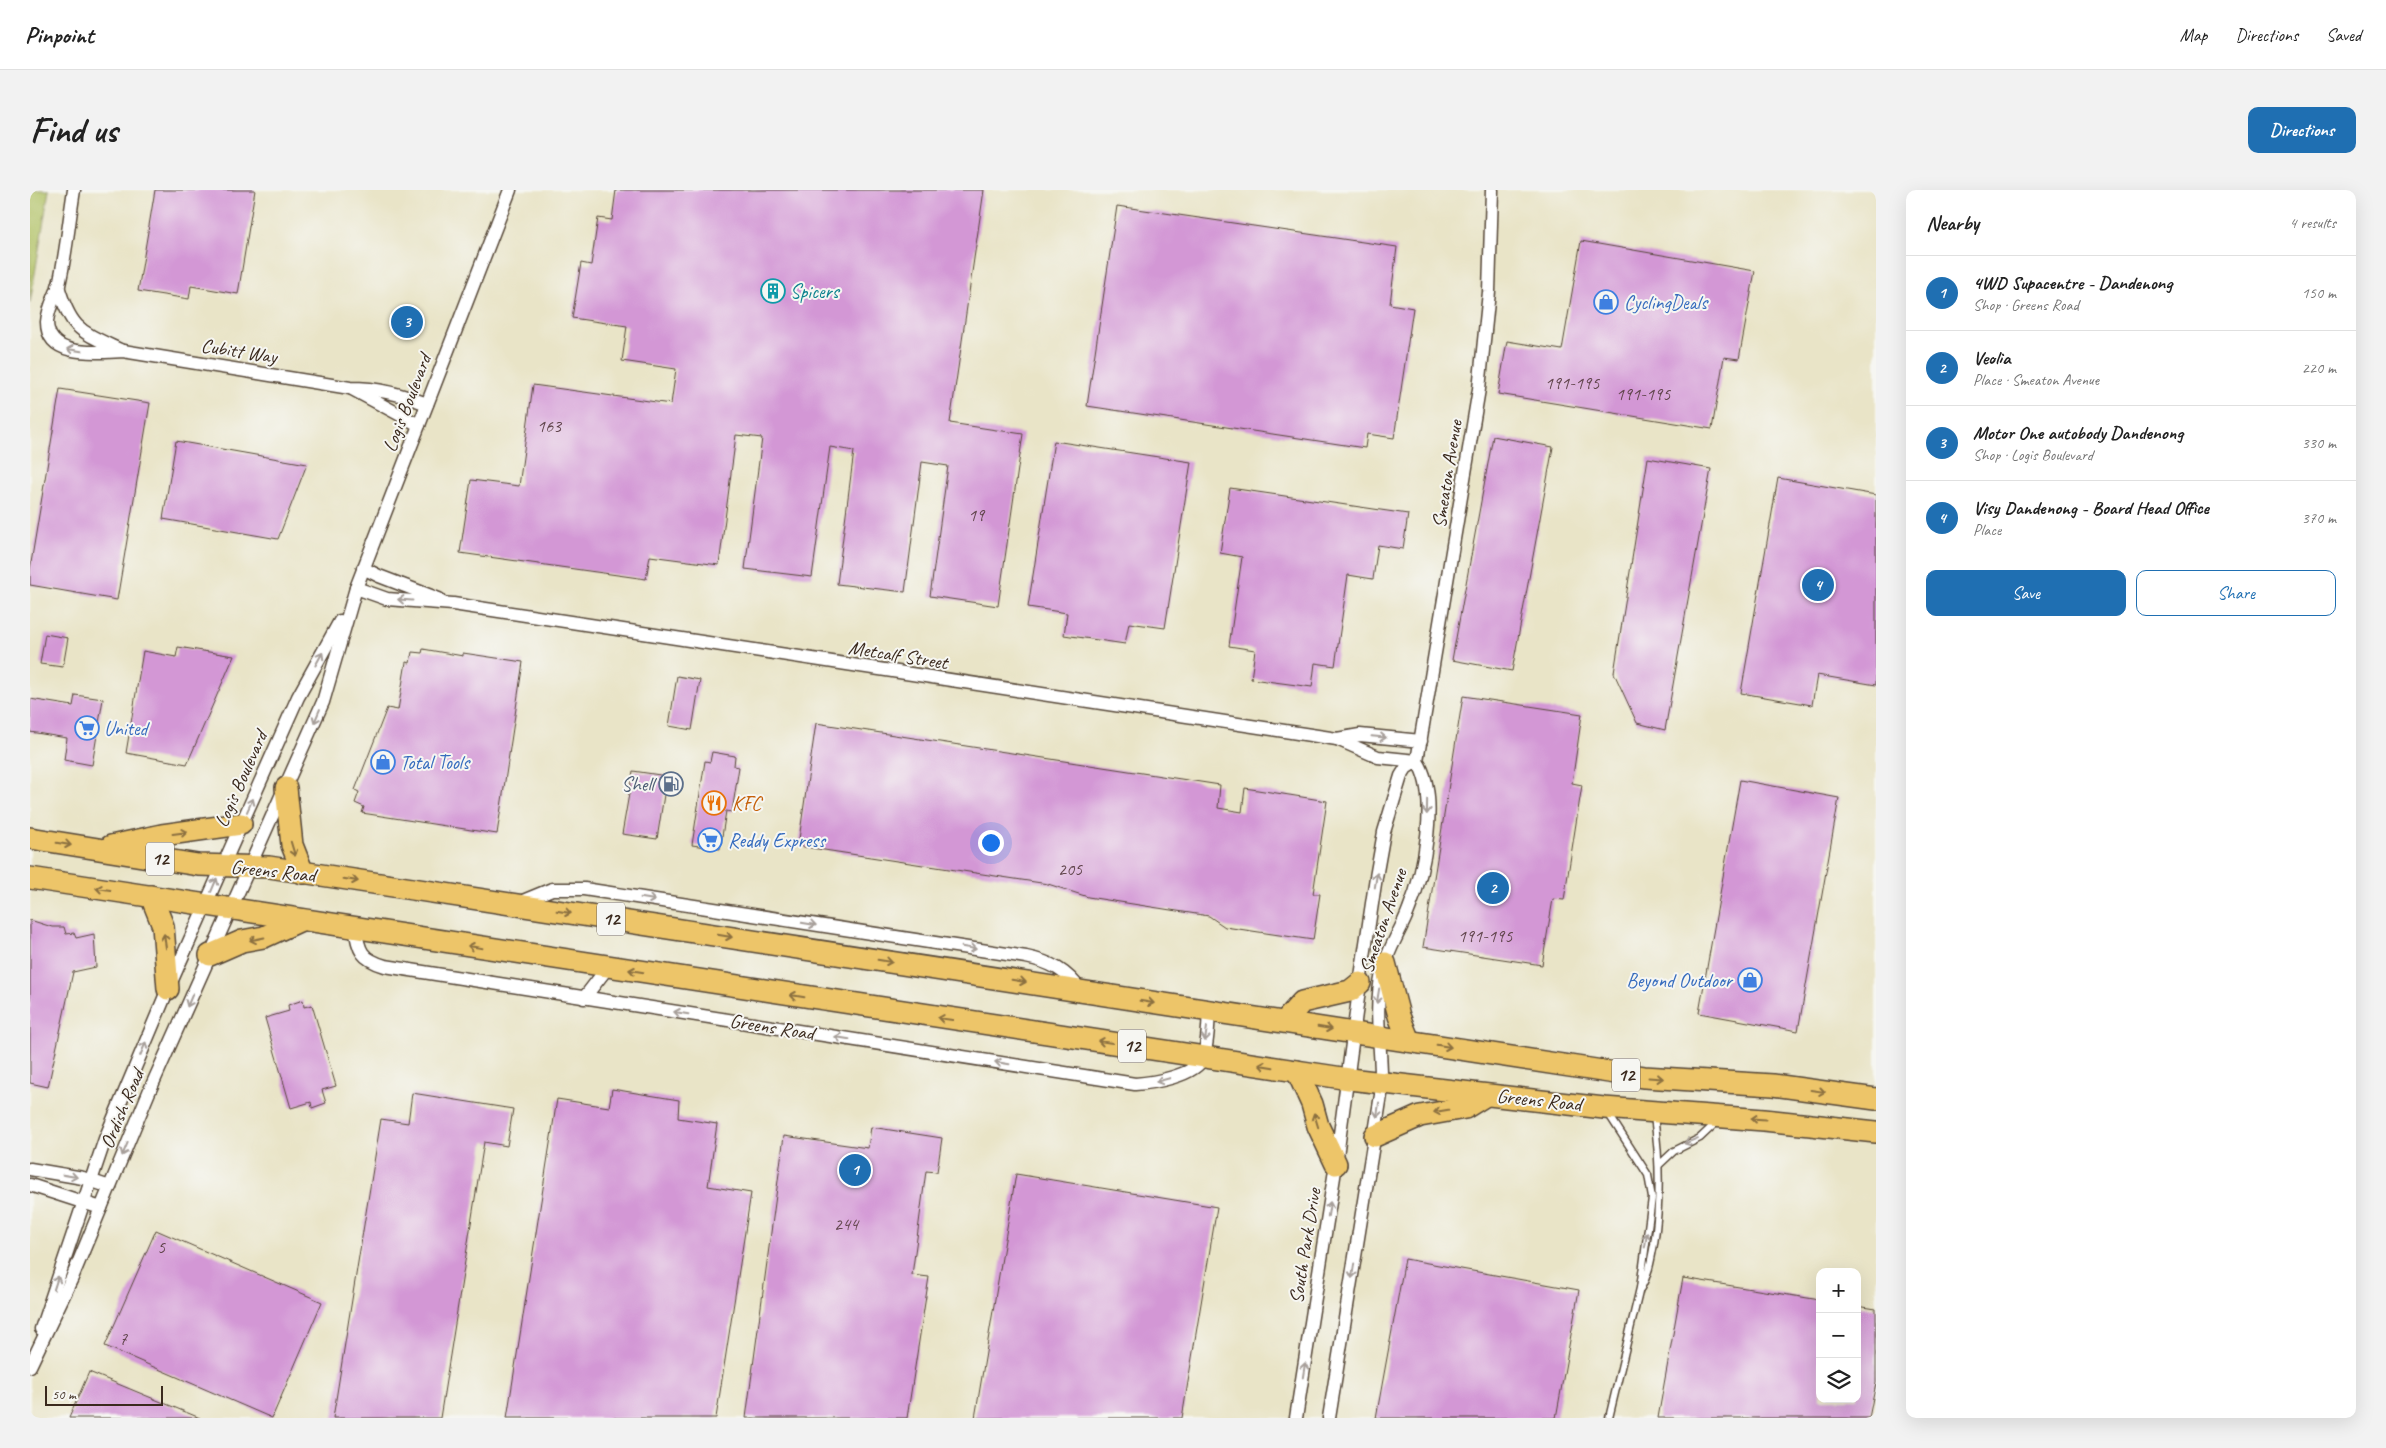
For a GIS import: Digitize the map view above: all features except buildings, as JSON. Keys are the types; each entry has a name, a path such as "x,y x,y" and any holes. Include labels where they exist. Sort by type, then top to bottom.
{"main road":[{"path":"286,788 292,845 303,873"},
{"path":"98,849 162,835 241,824"},
{"name":"Greens Road","path":"30,838 198,865 249,866 516,904 1644,1077 1773,1085 1876,1099"},
{"name":"Greens Road","path":"30,878 1349,1079 1604,1108 1764,1120 1876,1132"},
{"path":"151,896 163,926 168,989"},
{"path":"210,955 242,942 264,937 301,920"},
{"path":"1385,963 1399,1016 1409,1041"},
{"path":"1285,1022 1302,1002 1350,991 1360,983"},
{"path":"1297,1071 1312,1104 1318,1126 1336,1164"},
{"path":"1375,1136 1420,1116 1465,1108 1486,1094"}],"street":[{"name":"Cubitt Way","path":"74,190 58,286 48,321 52,338 58,345 66,349 90,353 122,351 350,388 389,391 427,404"},
{"name":"Logis Boulevard","path":"249,866 286,788 323,702 350,603 510,190"},
{"name":"Smeaton Avenue","path":"1349,1079 1360,983 1386,824 1401,776 1406,768 1417,761 1479,390 1489,292 1492,190"},
{"name":"Cubitt Way","path":"58,286 66,311 76,327 86,334 122,351"},
{"name":"Cubitt Way","path":"350,388 419,425"},
{"name":"Metcalf Street","path":"364,568 379,576 453,604"},
{"name":"Metcalf Street","path":"356,588 387,599 453,604 1337,739 1378,757 1417,761"},
{"name":"Logis Boulevard","path":"222,866 298,697 350,603"},
{"name":"Metcalf Street","path":"1337,739 1360,736 1421,741"},
{"name":"Smeaton Avenue","path":"1381,1083 1376,1009 1385,963 1414,896 1424,854 1427,784 1424,771 1417,761"},
{"name":"Ordish Road","path":"30,1362 82,1202 105,1139 222,866"},
{"name":"Ordish Road","path":"30,1366 72,1278 249,866"},
{"name":"Greens Road","path":"355,928 359,949 366,958 384,966 1135,1084 1150,1083 1194,1069 1204,1056"},
{"path":"584,998 608,967"},
{"path":"1204,1056 1210,1011"},
{"name":"South Park Drive","path":"1296,1418 1349,1079"},
{"path":"1329,1418 1375,1136 1381,1083"},
{"path":"30,1169 90,1180 110,1186"},
{"path":"30,1185 101,1208"}],"lane":[{"path":"1604,1108 1644,1170 1651,1187 1652,1198 1640,1288 1609,1418"},
{"path":"1640,1288 1648,1275 1659,1212 1659,1165 1653,1112"},
{"path":"1659,1165 1674,1151 1700,1138 1723,1117"}],"green space":[{"path":"30,190 49,190 30,303"}],"place":[{"name":"Spicers","path":"773,291"},
{"name":"CyclingDeals","path":"1606,302"},
{"name":"Motor One autobody Dandenong","path":"407,322"},
{"name":"Visy Dandenong - Board Head Office","path":"1818,585"},
{"name":"United","path":"87,728"},
{"name":"Total Tools","path":"383,762"},
{"name":"Shell","path":"671,784"},
{"name":"KFC","path":"714,803"},
{"name":"Reddy Express","path":"710,840"},
{"name":"Veolia","path":"1493,888"},
{"name":"Beyond Outdoor","path":"1750,980"},
{"name":"4WD Supacentre - Dandenong","path":"855,1170"}]}
